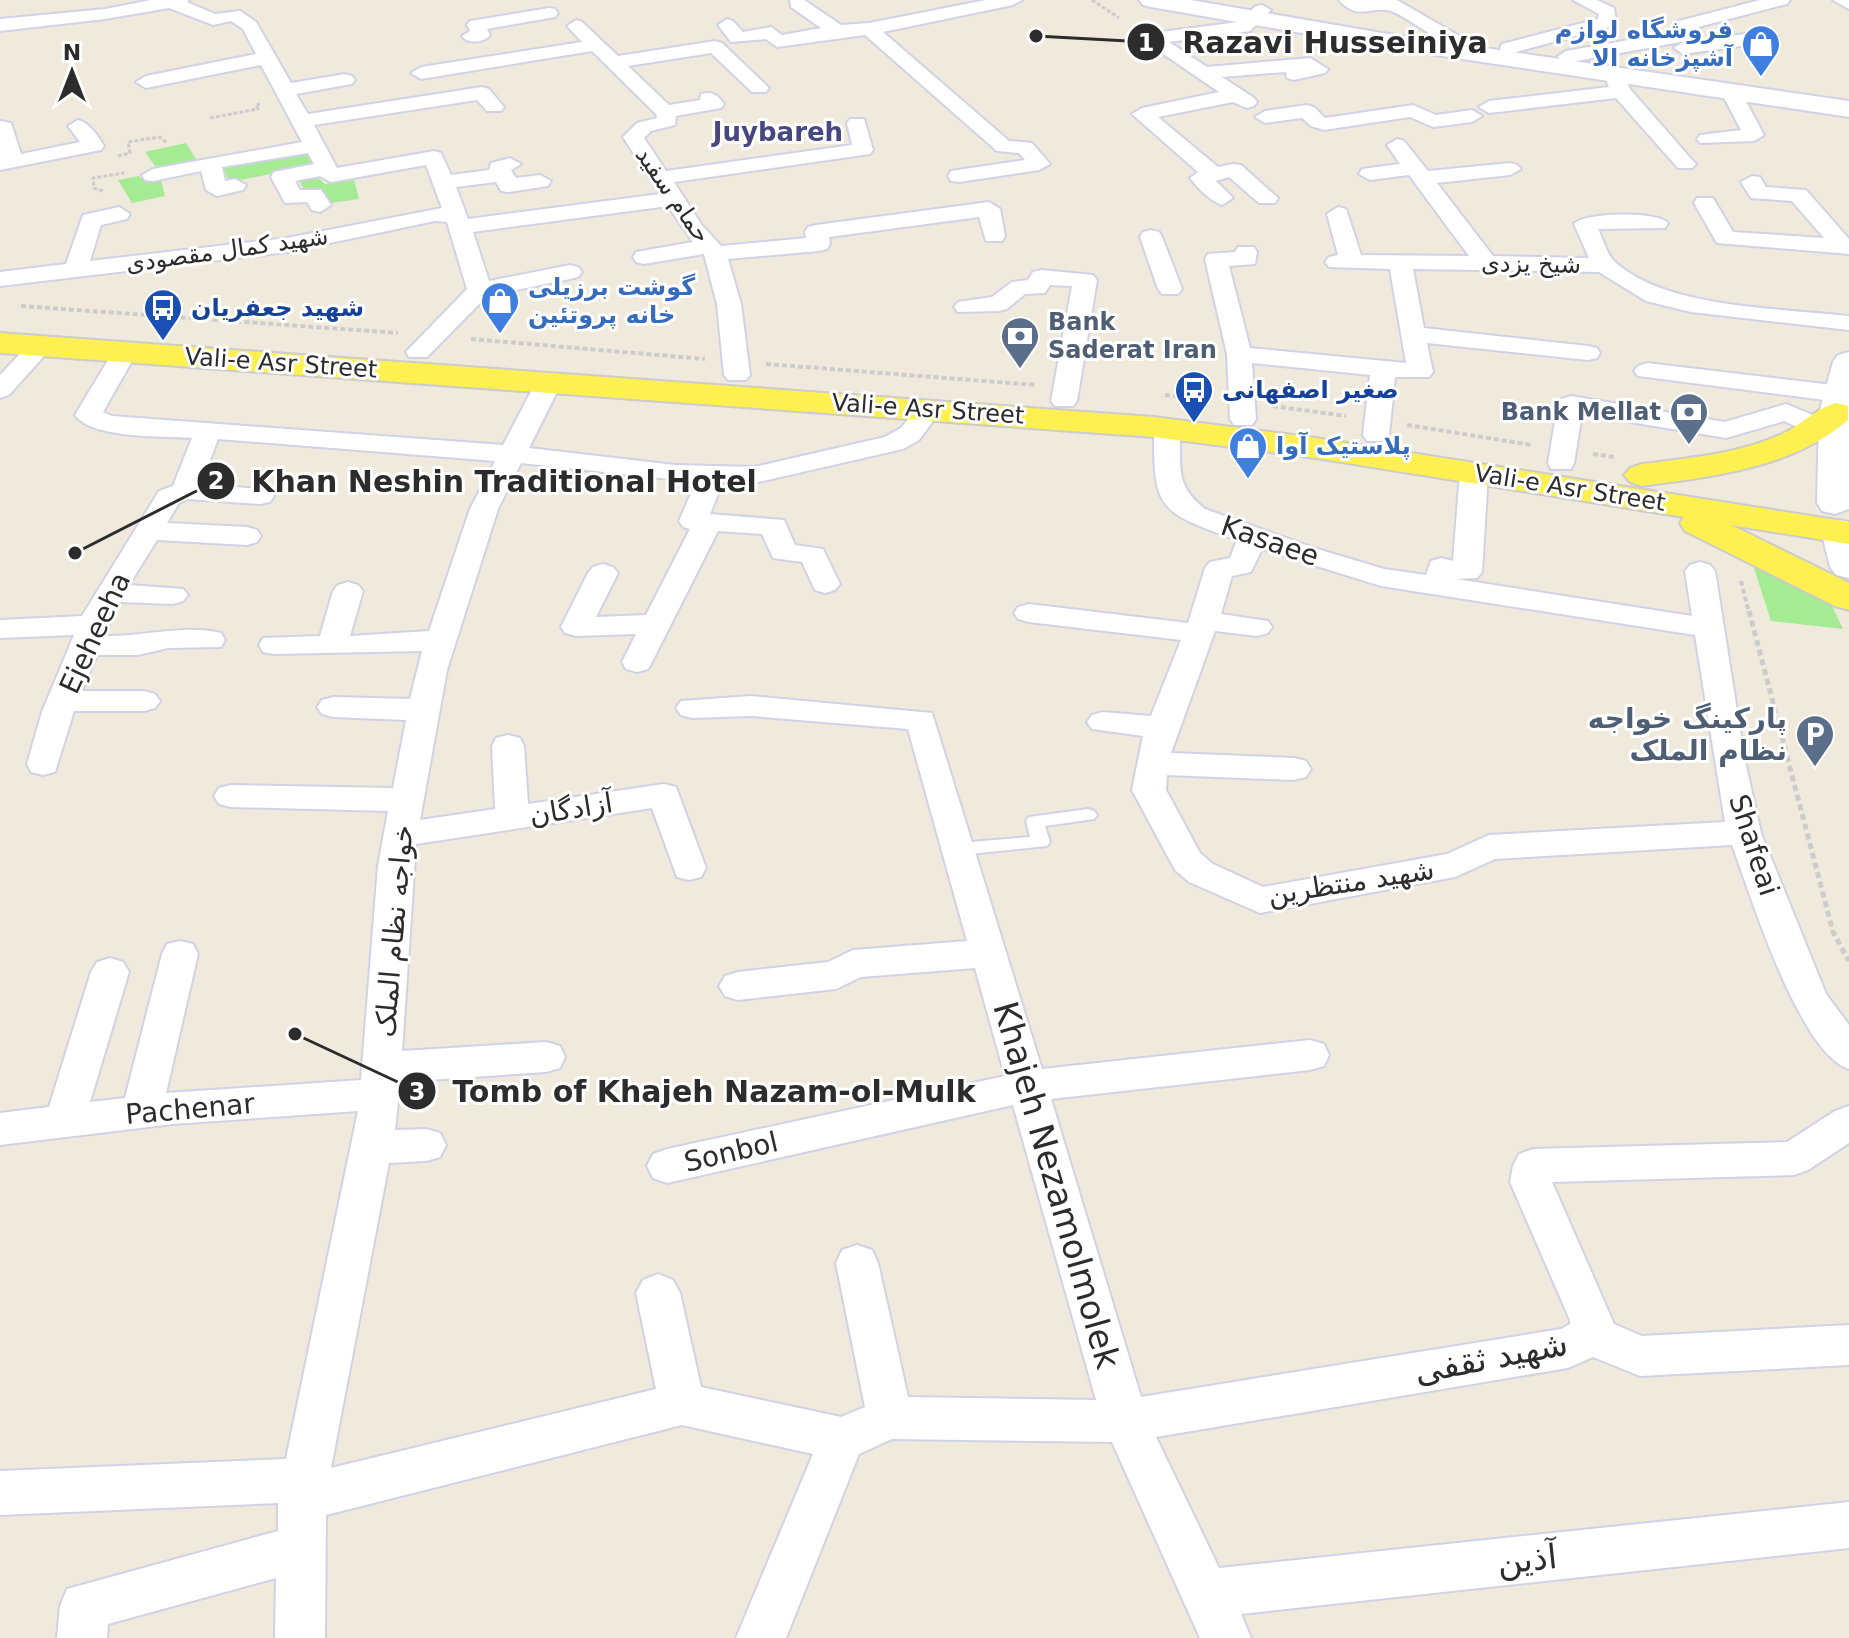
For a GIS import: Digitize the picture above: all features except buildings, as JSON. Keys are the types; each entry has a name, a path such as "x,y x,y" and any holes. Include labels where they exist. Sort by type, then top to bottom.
{"main road":[{"path":"1151,0 1239,8 1721,77 1849,99"},
{"path":"1239,8 1618,83 1721,77 1849,109"},
{"name":"Vali-e Asr Street","path":"7,313 1243,410 1562,456 1637,478 1843,518"},
{"name":"Vali-e Asr Street","path":"0,343 549,382 920,421 1167,429 1474,473 1637,478"},
{"path":"1637,478 1766,451 1837,399"},
{"path":"1837,399 1843,518 1849,567"},
{"path":"1637,478 1849,598"}],"street":[{"path":"727,25 738,38 771,33 777,41 869,29 1013,0"},
{"path":"1348,0 1363,8 1391,4 1457,40"},
{"path":"1509,48 1607,22 1608,12 1582,0"},
{"path":"1566,57 1781,0"},
{"path":"1842,0 1849,4"},
{"path":"0,25 72,10 99,23 175,1 213,20 234,15 250,26 329,172"},
{"path":"797,3 837,31"},
{"path":"1683,5 1705,14 1721,14"},
{"path":"469,17 536,6"},
{"path":"471,36 481,35 476,25 536,6"},
{"path":"1146,36 1168,31 1177,36 1243,27 1239,8"},
{"path":"1411,15 1438,10"},
{"name":"حمام سفید","path":"576,26 665,112 668,121 644,127 633,137 712,249 729,304 736,368"},
{"path":"869,29 1004,147 1025,147 1039,164 949,174 970,212"},
{"path":"1671,29 1683,48 1721,77 1754,135 1707,139"},
{"path":"1146,36 1236,95 1283,132"},
{"path":"1683,48 1769,37"},
{"path":"421,73 597,45"},
{"path":"616,62 715,47 759,88"},
{"path":"146,82 267,58"},
{"path":"1204,73 1310,64 1318,69 1294,74"},
{"path":"914,69 943,65"},
{"path":"286,95 345,80"},
{"path":"1265,117 1307,111 1324,124 1413,111 1433,121 1618,83 1685,164"},
{"path":"301,121 482,93 494,107"},
{"path":"1213,174 1142,114 1236,95"},
{"path":"665,112 714,104 708,98"},
{"path":"659,178 863,150 857,123"},
{"path":"0,127 4,127 6,163 94,146 78,126"},
{"path":"961,131 983,128"},
{"path":"1397,145 1486,263"},
{"path":"153,175 314,146"},
{"path":"210,163 217,190 329,172 362,178 434,157 456,221 472,254 479,290"},
{"path":"442,182 506,169 509,186 540,181"},
{"path":"1370,174 1510,169"},
{"path":"1222,198 1201,178 1233,170 1267,198"},
{"path":"259,181 293,198 313,195 320,205"},
{"path":"240,213 259,181"},
{"path":"1752,182 1759,193 1798,195 1847,247"},
{"name":"شهید کمال مقصودی","path":"0,279 76,270 186,247 287,245 435,214 456,221 674,199"},
{"path":"1705,203 1725,238 1847,247"},
{"path":"644,257 712,249 819,244 816,232 922,226 989,209 994,236"},
{"path":"76,270 91,220 119,214"},
{"name":"شیخ یزدی","path":"1338,214 1345,255 1395,253 1486,263 1604,265 1654,296 1691,305 1849,323"},
{"path":"1604,265 1585,224 1657,223"},
{"path":"1151,237 1169,286 1221,282"},
{"path":"1243,410 1239,354 1216,259 1247,259 1246,252"},
{"path":"1239,354 1420,372 1395,253"},
{"path":"1572,265 1583,293"},
{"path":"426,344 479,290 570,272"},
{"path":"966,307 999,304 1020,287 1037,288 1041,277 1085,280 1065,394"},
{"path":"1328,332 1335,363"},
{"path":"1414,334 1588,353"},
{"path":"0,390 41,346"},
{"path":"125,352 88,415 107,424 511,454 675,473 754,475 894,443 920,421"},
{"path":"1377,428 1383,368"},
{"path":"1647,371 1837,399"},
{"name":"خواجه نظام الملک","path":"300,1638 304,1489 372,1147 380,1081 395,866 431,670 484,509 549,382"},
{"path":"1562,456 1571,404 1726,430 1837,399"},
{"name":"Kasaee","path":"1167,429 1167,470 1173,498 1195,515 1381,577 1441,586 1624,601 1707,628"},
{"name":"Ejeheeha","path":"43,764 89,635 110,593 169,497 185,491 208,430"},
{"path":"1441,586 1441,567 1467,572 1474,473"},
{"path":"713,474 693,521 774,526 783,552 813,555 825,584"},
{"path":"185,491 260,496"},
{"path":"637,662 708,522"},
{"path":"148,531 247,536"},
{"name":"شهید منتظرین","path":"1253,536 1241,566 1220,568 1152,763 1149,790 1187,861 1201,873 1260,900 1455,865 1489,847 1744,833"},
{"name":"Shafeai","path":"1700,571 1707,628 1744,833 1810,1000 1849,1055"},
{"path":"603,573 576,627 656,624"},
{"path":"332,645 348,591"},
{"path":"110,593 173,595"},
{"path":"1029,613 1201,627 1257,627"},
{"path":"0,629 89,635 138,646 168,639 210,640"},
{"path":"274,645 441,640"},
{"path":"63,701 144,701"},
{"name":"Khajeh Nezamolmolek","path":"692,708 751,706 921,720 1125,1421 1226,1638"},
{"path":"333,707 424,710"},
{"path":"1103,722 1162,728"},
{"path":"508,746 512,818"},
{"path":"1152,763 1294,769"},
{"name":"آزادگان","path":"231,796 404,818 512,818 664,795 689,868"},
{"path":"738,986 836,975 853,964 990,953"},
{"path":"141,1113 180,954"},
{"path":"64,1122 110,972"},
{"name":"Sonbol","path":"667,1166 1029,1086 1310,1055"},
{"name":"Pachenar","path":"0,1129 141,1113 546,1057"},
{"name":"شهید ثقفی","path":"1125,1421 1568,1348 1591,1335 1592,1320 1531,1182 1533,1166 1794,1158 1849,1122"},
{"path":"372,1147 426,1145"},
{"path":"857,1263 890,1418"},
{"path":"658,1293 682,1404"},
{"path":"1591,1335 1640,1356 1849,1345"},
{"path":"0,1493 304,1489 682,1404 842,1439 890,1418 1125,1421"},
{"path":"761,1638 842,1439"},
{"name":"آذین","path":"1205,1594 1849,1525"},
{"path":"82,1638 85,1606 302,1548"}],"lane":[{"path":"960,849 1041,842 1035,821 1088,815"}],"path":[{"path":"1092,0 1146,36"},
{"path":"210,118 286,95"},
{"path":"7,313 1065,394"},
{"path":"1154,395 1562,456 1637,478"},
{"path":"1738,572 1833,932 1849,961"}],"green space":[{"path":"186,143 199,164 178,169 155,166 145,152"},
{"path":"307,151 314,166 229,182 223,167"},
{"path":"315,175 325,184 354,180 359,199 330,203 320,192 306,193 298,178"},
{"path":"139,176 145,182 161,180 165,196 132,203 118,180"},
{"path":"1752,562 1827,595 1843,629 1771,621"}],"place":[{"name":"Razavi Husseiniya","path":"1036,36"},
{"name":"فروشگاه لوازم آشپزخانه الا","path":"1761,78"},
{"name":"گوشت برزیلی خانه پروتئین","path":"500,335"},
{"name":"شهید جعفریان","path":"163,342"},
{"name":"Bank Saderat Iran","path":"1020,370"},
{"name":"صغیر اصفهانی","path":"1194,424"},
{"name":"Bank Mellat","path":"1689,446"},
{"name":"پلاستیک آوا","path":"1248,480"},
{"name":"Khan Neshin Traditional Hotel","path":"75,553"},
{"name":"پارکینگ خواجه نظام الملک","path":"1815,768"},
{"name":"Tomb of Khajeh Nazam-ol-Mulk","path":"295,1034"}],"district":[{"name":"Juybareh","path":"778,132"}]}
